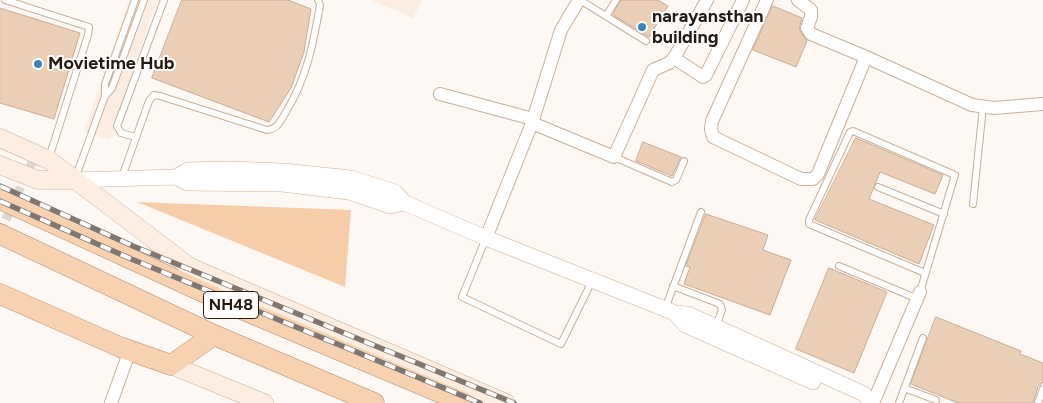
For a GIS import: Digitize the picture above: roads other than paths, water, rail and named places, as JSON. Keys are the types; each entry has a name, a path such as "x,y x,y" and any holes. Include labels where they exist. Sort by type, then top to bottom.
{"highway":[{"name":"NH48","path":"0,199 227,303 464,403"},
{"name":"NH48","path":"0,234 214,335 374,403"},
{"path":"1,297 171,365 214,335"}],"main road":[{"path":"0,138 49,160 190,267 506,403"},
{"path":"0,165 38,180 75,180"},
{"path":"171,365 264,403"}],"street":[{"path":"486,238 532,121 561,30 580,0"},
{"path":"440,94 532,121 614,157 654,70 668,64 674,58 707,0"},
{"path":"674,58 705,76 743,0"},
{"path":"767,0 712,121 713,137 801,179 812,179 818,174 866,57"},
{"path":"798,0 811,10 811,17 807,28 811,34 972,105 994,108 1043,104"},
{"path":"75,180 176,177 188,170 350,185 395,192 405,204 486,238 670,311 688,314 715,326 859,403"},
{"path":"670,311 685,325 802,372 864,394 872,403 919,296"},
{"path":"110,403 130,350"}],"lane":[{"path":"4,0 89,27 88,36 49,160"},
{"path":"75,180 105,96 105,84 134,0"},
{"path":"105,96 112,88 144,0"},
{"path":"136,137 121,133 117,126 164,0"},
{"path":"122,178 149,100 154,95 267,130 277,126 295,97 304,76 313,48 320,5 318,0"},
{"path":"580,0 646,41"},
{"path":"606,16 616,0"},
{"path":"973,204 983,106"},
{"path":"839,266 919,296 955,178 953,173 853,131 809,220 809,224 925,273"},
{"path":"614,157 672,182 676,180 684,161"},
{"path":"878,187 944,214"},
{"path":"670,311 673,286 701,212"},
{"path":"486,238 462,297 561,344 593,280"},
{"path":"673,286 720,304 722,310 715,326"},
{"path":"899,403 923,338"},
{"path":"904,388 936,400"},
{"path":"1038,403 1043,389"}],"tunnel":[{"path":"0,232 36,154"}],"railway":[{"path":"0,186 133,246 514,403"},
{"path":"0,201 129,258 480,403"}],"place":[{"name":"narayansthan building","path":"642,27"},
{"name":"Movietime Hub","path":"38,64"}]}
